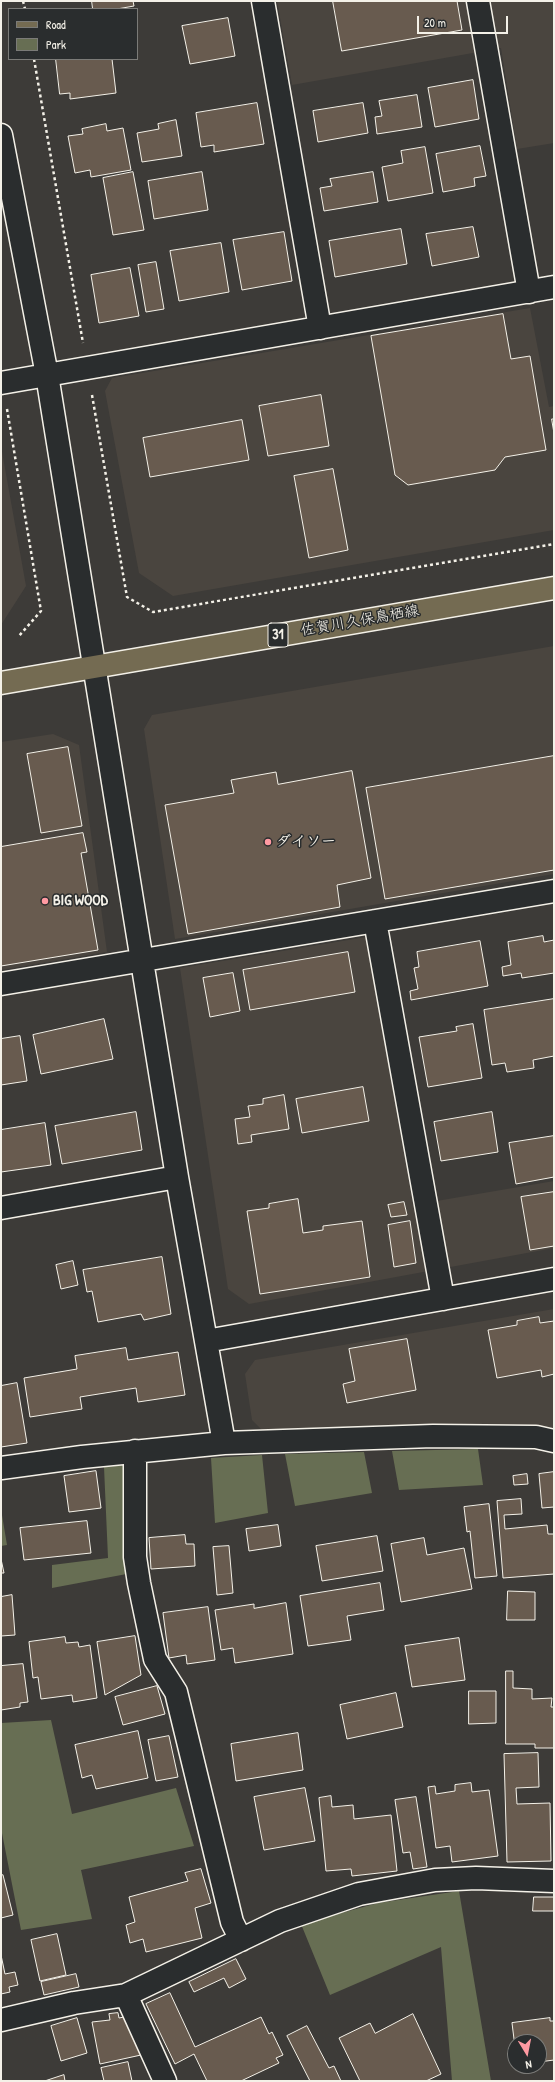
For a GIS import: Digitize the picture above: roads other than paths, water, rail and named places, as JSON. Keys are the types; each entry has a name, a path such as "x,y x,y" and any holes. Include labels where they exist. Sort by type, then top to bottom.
{"main road":[{"name":"佐賀川久保鳥栖線","path":"1,683 554,588"}],"street":[{"path":"263,1 320,328"},
{"path":"478,1 529,292"},
{"path":"1,135 4,170 47,375 177,1177 224,1443"},
{"path":"2,383 554,288"},
{"path":"1,984 554,891"},
{"path":"375,921 443,1299"},
{"path":"1,1208 177,1177"},
{"path":"206,1341 554,1279"},
{"path":"1,1468 135,1451 224,1443 432,1436 536,1437 554,1441"},
{"path":"135,1451 135,1557 155,1659 176,1692 232,1922 241,1940"},
{"path":"1,2020 74,2003 126,1995 280,1921 359,1894 435,1880 476,1878 554,1881"},
{"path":"126,1995 165,2081"}],"place":[{"name":"ダイソー","path":"268,842"},
{"name":"BIG WOOD","path":"45,901"}]}
